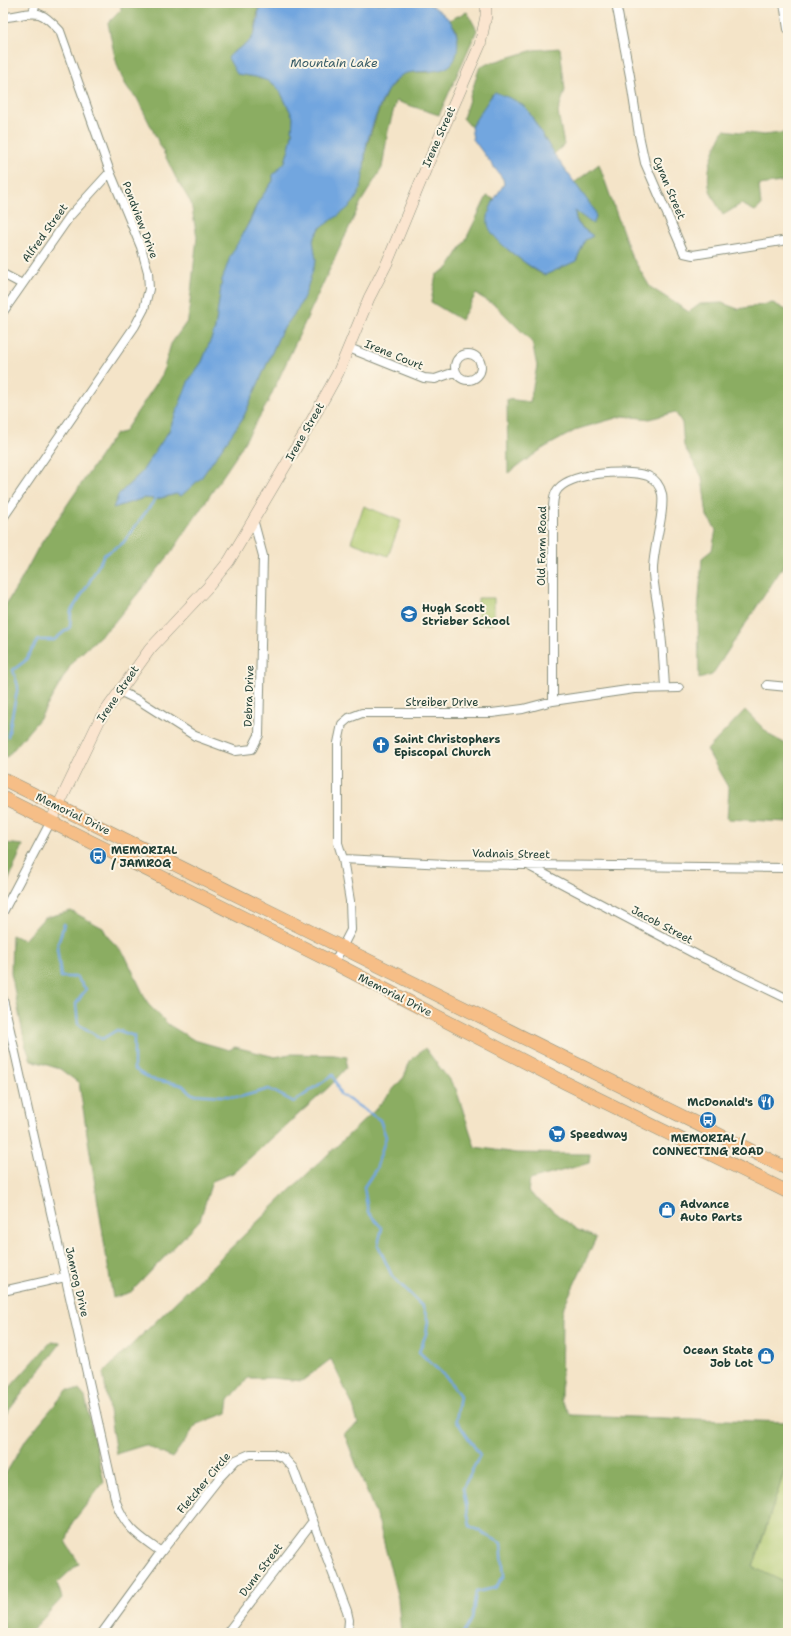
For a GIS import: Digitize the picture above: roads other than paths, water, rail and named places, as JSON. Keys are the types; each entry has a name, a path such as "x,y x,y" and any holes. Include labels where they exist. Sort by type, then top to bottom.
{"main road":[{"name":"Memorial Drive","path":"3,779 788,1169"},
{"name":"Memorial Drive","path":"3,798 334,963 564,1082 786,1191"},
{"path":"786,1191 788,1175"}],"street":[{"path":"3,16 7,17 33,12 36,3"},
{"name":"Irene Street","path":"51,821 72,774 100,719 118,691 150,649 208,587 228,561 323,402 349,348 369,298 387,263 427,166 480,45 486,16 486,3"},
{"name":"Cyran Street","path":"616,3 645,163 684,252 693,255 788,240"},
{"path":"786,6 788,29"},
{"name":"Pondview Drive","path":"3,518 135,326 144,309 149,289 148,272 141,247 110,172 60,31 42,14 33,12"},
{"name":"Alfred Street","path":"3,312 70,216 110,172"},
{"path":"3,274 22,284"},
{"name":"Irene Court","path":"349,348 424,378 435,379 455,372"},
{"name":"Old Farm Road","path":"552,702 552,519 555,492 563,484 579,477 623,472 649,476 657,482 662,495 654,552 653,584 659,614 665,688"},
{"name":"Debra Drive","path":"118,691 140,701 194,736 236,751 252,748 259,735 263,556 253,519"},
{"path":"767,685 788,687"},
{"name":"Streiber Drive","path":"343,859 338,843 338,743 342,724 349,718 362,713 492,713 523,709 552,702 634,689 679,688"},
{"path":"3,912 51,821"},
{"path":"334,963 351,930 350,901 343,859"},
{"name":"Vadnais Street","path":"343,859 528,866 788,868"},
{"name":"Jacob Street","path":"528,866 696,955 788,999"},
{"name":"Jamrog Drive","path":"3,999 116,1502 121,1516 129,1527 161,1552"},
{"path":"3,1291 65,1277"},
{"name":"Fletcher Circle","path":"102,1633 161,1552 236,1460 250,1454 264,1453 277,1455 290,1463 347,1611 349,1620 348,1633"},
{"name":"Dunn Street","path":"227,1633 313,1521"}],"water":[{"name":"Mountain Lake","path":"259,3 427,3 448,18 456,31 458,47 456,56 452,63 440,70 410,72 401,75 387,91 369,135 363,178 359,192 352,204 320,228 313,240 316,260 306,292 298,309 281,332 243,418 201,478 181,496 176,494 157,499 144,498 113,508 119,494 141,473 169,431 189,380 202,362 215,329 222,280 230,257 251,219 258,202 273,181 273,175 285,162 289,149 292,135 293,117 280,91 275,85 268,81 256,77 237,74 228,58 250,41 253,36 258,20"},
{"path":"495,92 516,101 527,109 554,154 595,211 596,218 593,224 575,211 576,220 578,223 583,229 593,236 585,240 576,261 545,275 521,260 503,245 490,230 488,224 490,208 504,184 503,179 473,139 471,127"}],"waterway":[{"path":"8,736 18,686 13,670 25,661 38,640 54,640 70,627 71,611 86,588 104,555 123,543 157,497"},
{"path":"64,924 57,948 61,977 76,977 86,989 76,1004 78,1024 102,1039 117,1030 134,1036 134,1069 150,1079 182,1085 192,1094 240,1097 269,1089 294,1102 333,1075 340,1094 380,1120 386,1137 376,1169 364,1187 368,1212 382,1228 378,1245 392,1276 423,1307 428,1321 426,1334 419,1352 448,1379 460,1396 456,1420 480,1455 463,1488 470,1526 501,1543 504,1576 495,1588 476,1592 472,1619 463,1633"}],"place":[{"name":"Hugh Scott Strieber School","path":"409,614"},
{"name":"Saint Christophers Episcopal Church","path":"381,745"},
{"name":"MEMORIAL / JAMROG","path":"98,856"},
{"name":"McDonald's","path":"766,1102"},
{"name":"MEMORIAL / CONNECTING ROAD","path":"708,1120"},
{"name":"Speedway","path":"557,1134"},
{"name":"Advance Auto Parts","path":"667,1210"},
{"name":"Ocean State Job Lot","path":"766,1356"}]}
